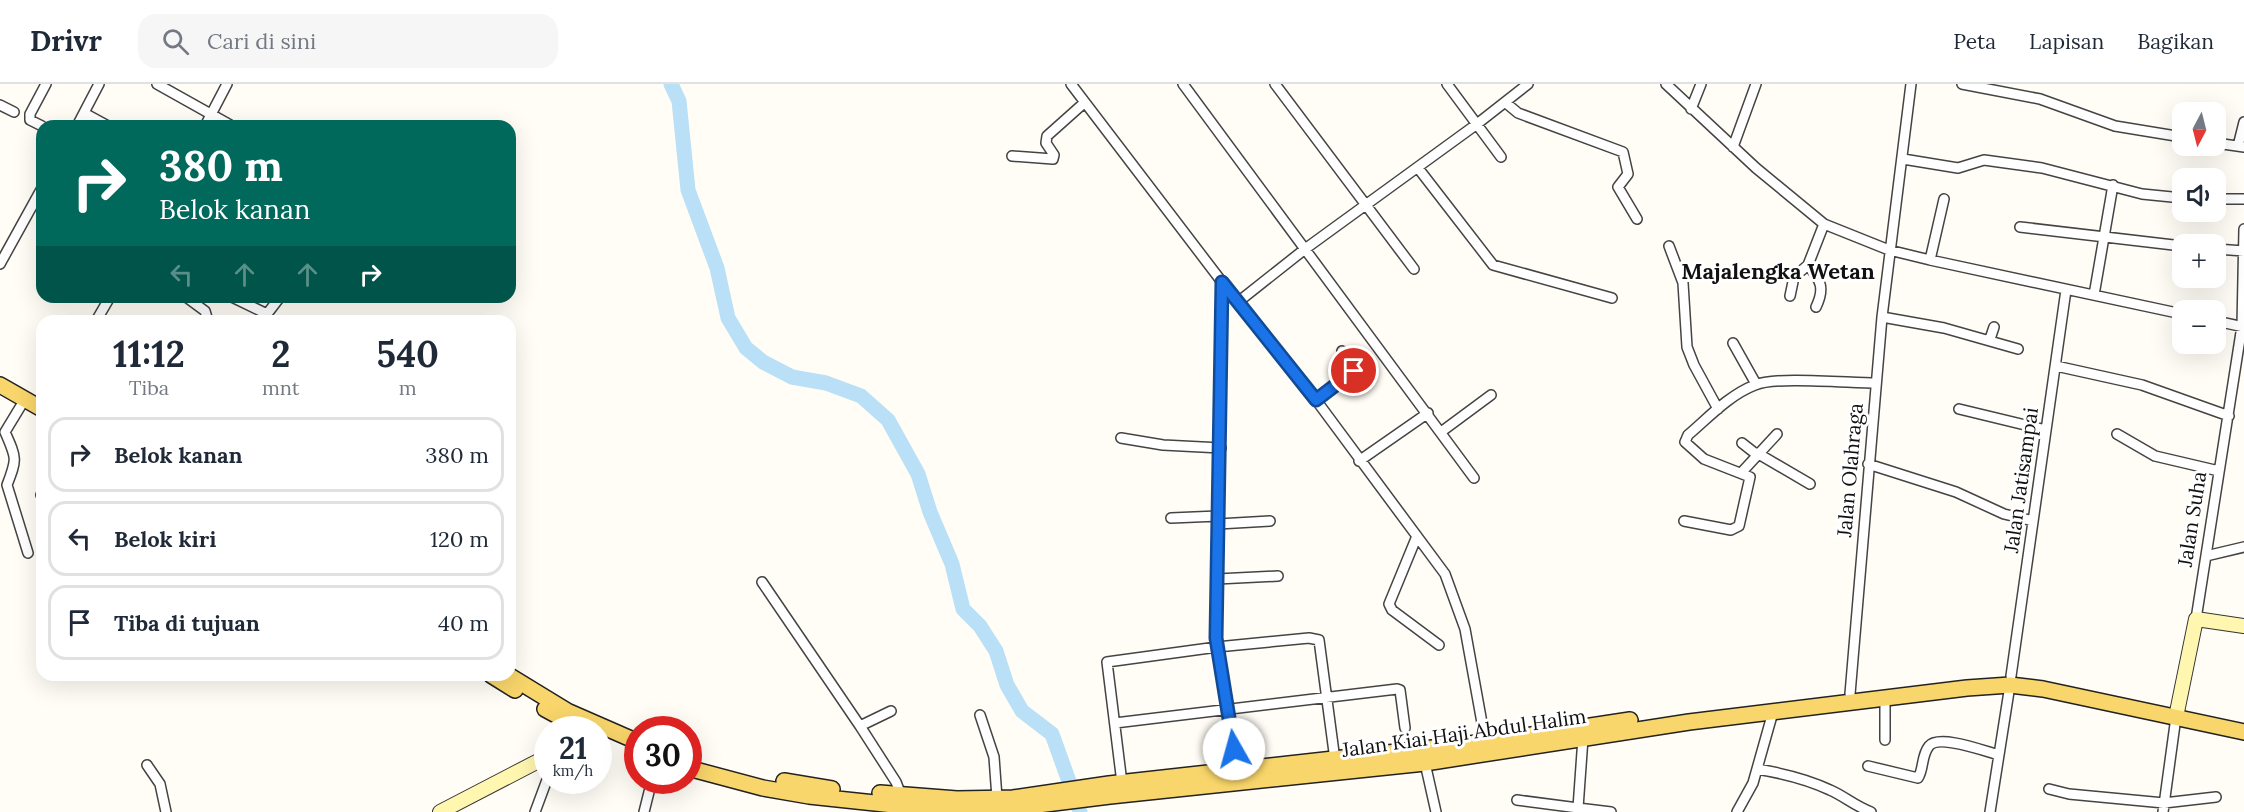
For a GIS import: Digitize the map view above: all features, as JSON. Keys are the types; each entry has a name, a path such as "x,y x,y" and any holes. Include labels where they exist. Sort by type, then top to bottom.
{"main road":[{"path":"0,376 36,397"},
{"path":"0,385 36,405"},
{"path":"2196,619 2244,626"},
{"name":"Jalan Suha","path":"2177,713 2196,619"},
{"name":"Jalan Kiai Haji Abdul Halim","path":"702,772 764,788 809,796 912,807 967,809 1236,769 1583,738 1885,699 2010,680"},
{"name":"Jalan Kiai Haji Abdul Halim","path":"1114,787 1425,763 1487,747 1606,723 1850,693 2010,680 2043,689 2244,723"},
{"path":"501,681 558,716"},
{"path":"516,681 561,716"},
{"name":"Jalan Kiai Haji Abdul Halim","path":"2177,713 2244,732"},
{"path":"440,812 478,794 534,762"},
{"name":"Jalan Kiai Haji Abdul Halim","path":"702,762 763,778 842,790 901,795 1046,799"}],"street":[{"path":"36,123 30,120 30,114 46,84"},
{"path":"80,120 99,84"},
{"path":"157,84 219,120"},
{"path":"209,120 227,84"},
{"path":"1071,84 1222,282 1316,400 1444,574 1457,602 1467,639 1487,747"},
{"path":"1182,84 1474,478"},
{"path":"1275,84 1414,269"},
{"path":"1447,84 1501,157"},
{"path":"1238,302 1305,249 1506,103 1528,84"},
{"path":"1666,84 1733,147 1824,224 1889,250 2172,312"},
{"path":"1691,109 1701,84"},
{"path":"1733,147 1756,84"},
{"name":"Jalan Olahraga","path":"1850,693 1882,317 1911,84"},
{"path":"1962,84 2040,99 2115,126 2172,135"},
{"path":"1012,156 1053,159 1053,152 1046,143 1047,136 1084,103"},
{"path":"1506,103 1518,112 1623,152 1628,174 1618,187 1636,219"},
{"path":"0,105 14,112"},
{"path":"84,113 97,120"},
{"path":"2226,144 2241,147 2244,122"},
{"path":"1903,159 1958,168 1984,160 2032,166 2142,194 2172,197"},
{"path":"1418,168 1493,265 1612,298"},
{"path":"2094,295 2113,185"},
{"path":"0,264 36,199"},
{"path":"1930,260 1944,199"},
{"path":"2226,199 2244,199"},
{"path":"1790,296 1794,278 1808,265 1824,224"},
{"path":"2020,227 2172,245"},
{"name":"Jalan Suha","path":"2196,619 2243,326 2244,229"},
{"path":"1669,246 1683,282 1688,347 1694,365 1718,409"},
{"path":"2226,250 2243,251"},
{"path":"1808,265 1822,286 1816,307"},
{"path":"1222,282 1217,647 1236,769"},
{"name":"Jalan Jatisampai","path":"1990,812 2066,290"},
{"path":"194,303 205,311 206,315"},
{"path":"244,303 267,314 275,303"},
{"path":"1882,317 1944,327 2018,349"},
{"path":"2226,323 2243,326"},
{"path":"1990,339 1994,327"},
{"path":"1733,343 1751,370 1756,384"},
{"path":"1316,400 1354,371 1342,351"},
{"path":"2056,366 2142,384 2229,416"},
{"path":"1684,521 1736,530 1739,526 1750,479 1742,473 1704,459 1685,442 1688,435 1718,409 1756,384 1805,381 1876,383"},
{"path":"1441,432 1491,395"},
{"path":"25,399 2,433 16,460 7,485 28,553"},
{"path":"1959,409 2046,430"},
{"path":"1359,461 1428,413"},
{"path":"1742,473 1777,434"},
{"path":"2117,434 2155,456 2219,471"},
{"path":"1121,438 1163,445 1221,448"},
{"path":"1742,443 1810,484"},
{"path":"0,453 11,450"},
{"path":"1868,464 1956,492 2004,514 2033,521"},
{"path":"1171,518 1270,521"},
{"path":"1416,536 1389,604 1392,610 1439,645"},
{"path":"2206,553 2244,547"},
{"path":"1217,579 1278,576"},
{"path":"762,582 897,782 901,795"},
{"path":"1114,787 1114,723 1108,662 1217,647 1315,638 1321,643 1335,760"},
{"path":"1114,723 1228,708 1400,690 1405,728"},
{"path":"1885,699 1885,740"},
{"path":"860,726 891,711"},
{"path":"1737,812 1747,798 1773,712"},
{"path":"2164,807 2177,713"},
{"path":"980,715 994,757 997,798"},
{"path":"1578,810 1583,738"},
{"path":"1868,766 1918,778 1923,758 1930,744 1945,741 1999,755"},
{"path":"1425,763 1436,812"},
{"path":"147,765 160,784 166,812"},
{"path":"1757,769 1778,772 1828,789 1847,802 1871,812"},
{"path":"2049,789 2069,794 2164,807 2216,797"},
{"path":"535,812 542,794"},
{"path":"644,812 648,794"},
{"path":"1517,800 1578,810 1611,812"}],"waterway":[{"path":"671,84 679,101 688,190 717,268 728,318 746,348 763,362 792,377 826,383 861,396 888,420 918,474 930,512 952,564 963,609 980,626 996,651 1007,685 1022,711 1052,734 1080,812"}],"district":[{"name":"Majalengka Wetan","path":"1778,271"}],"route":[{"path":"1234,749 1216,638 1222,282 1316,400 1354,371"}]}
